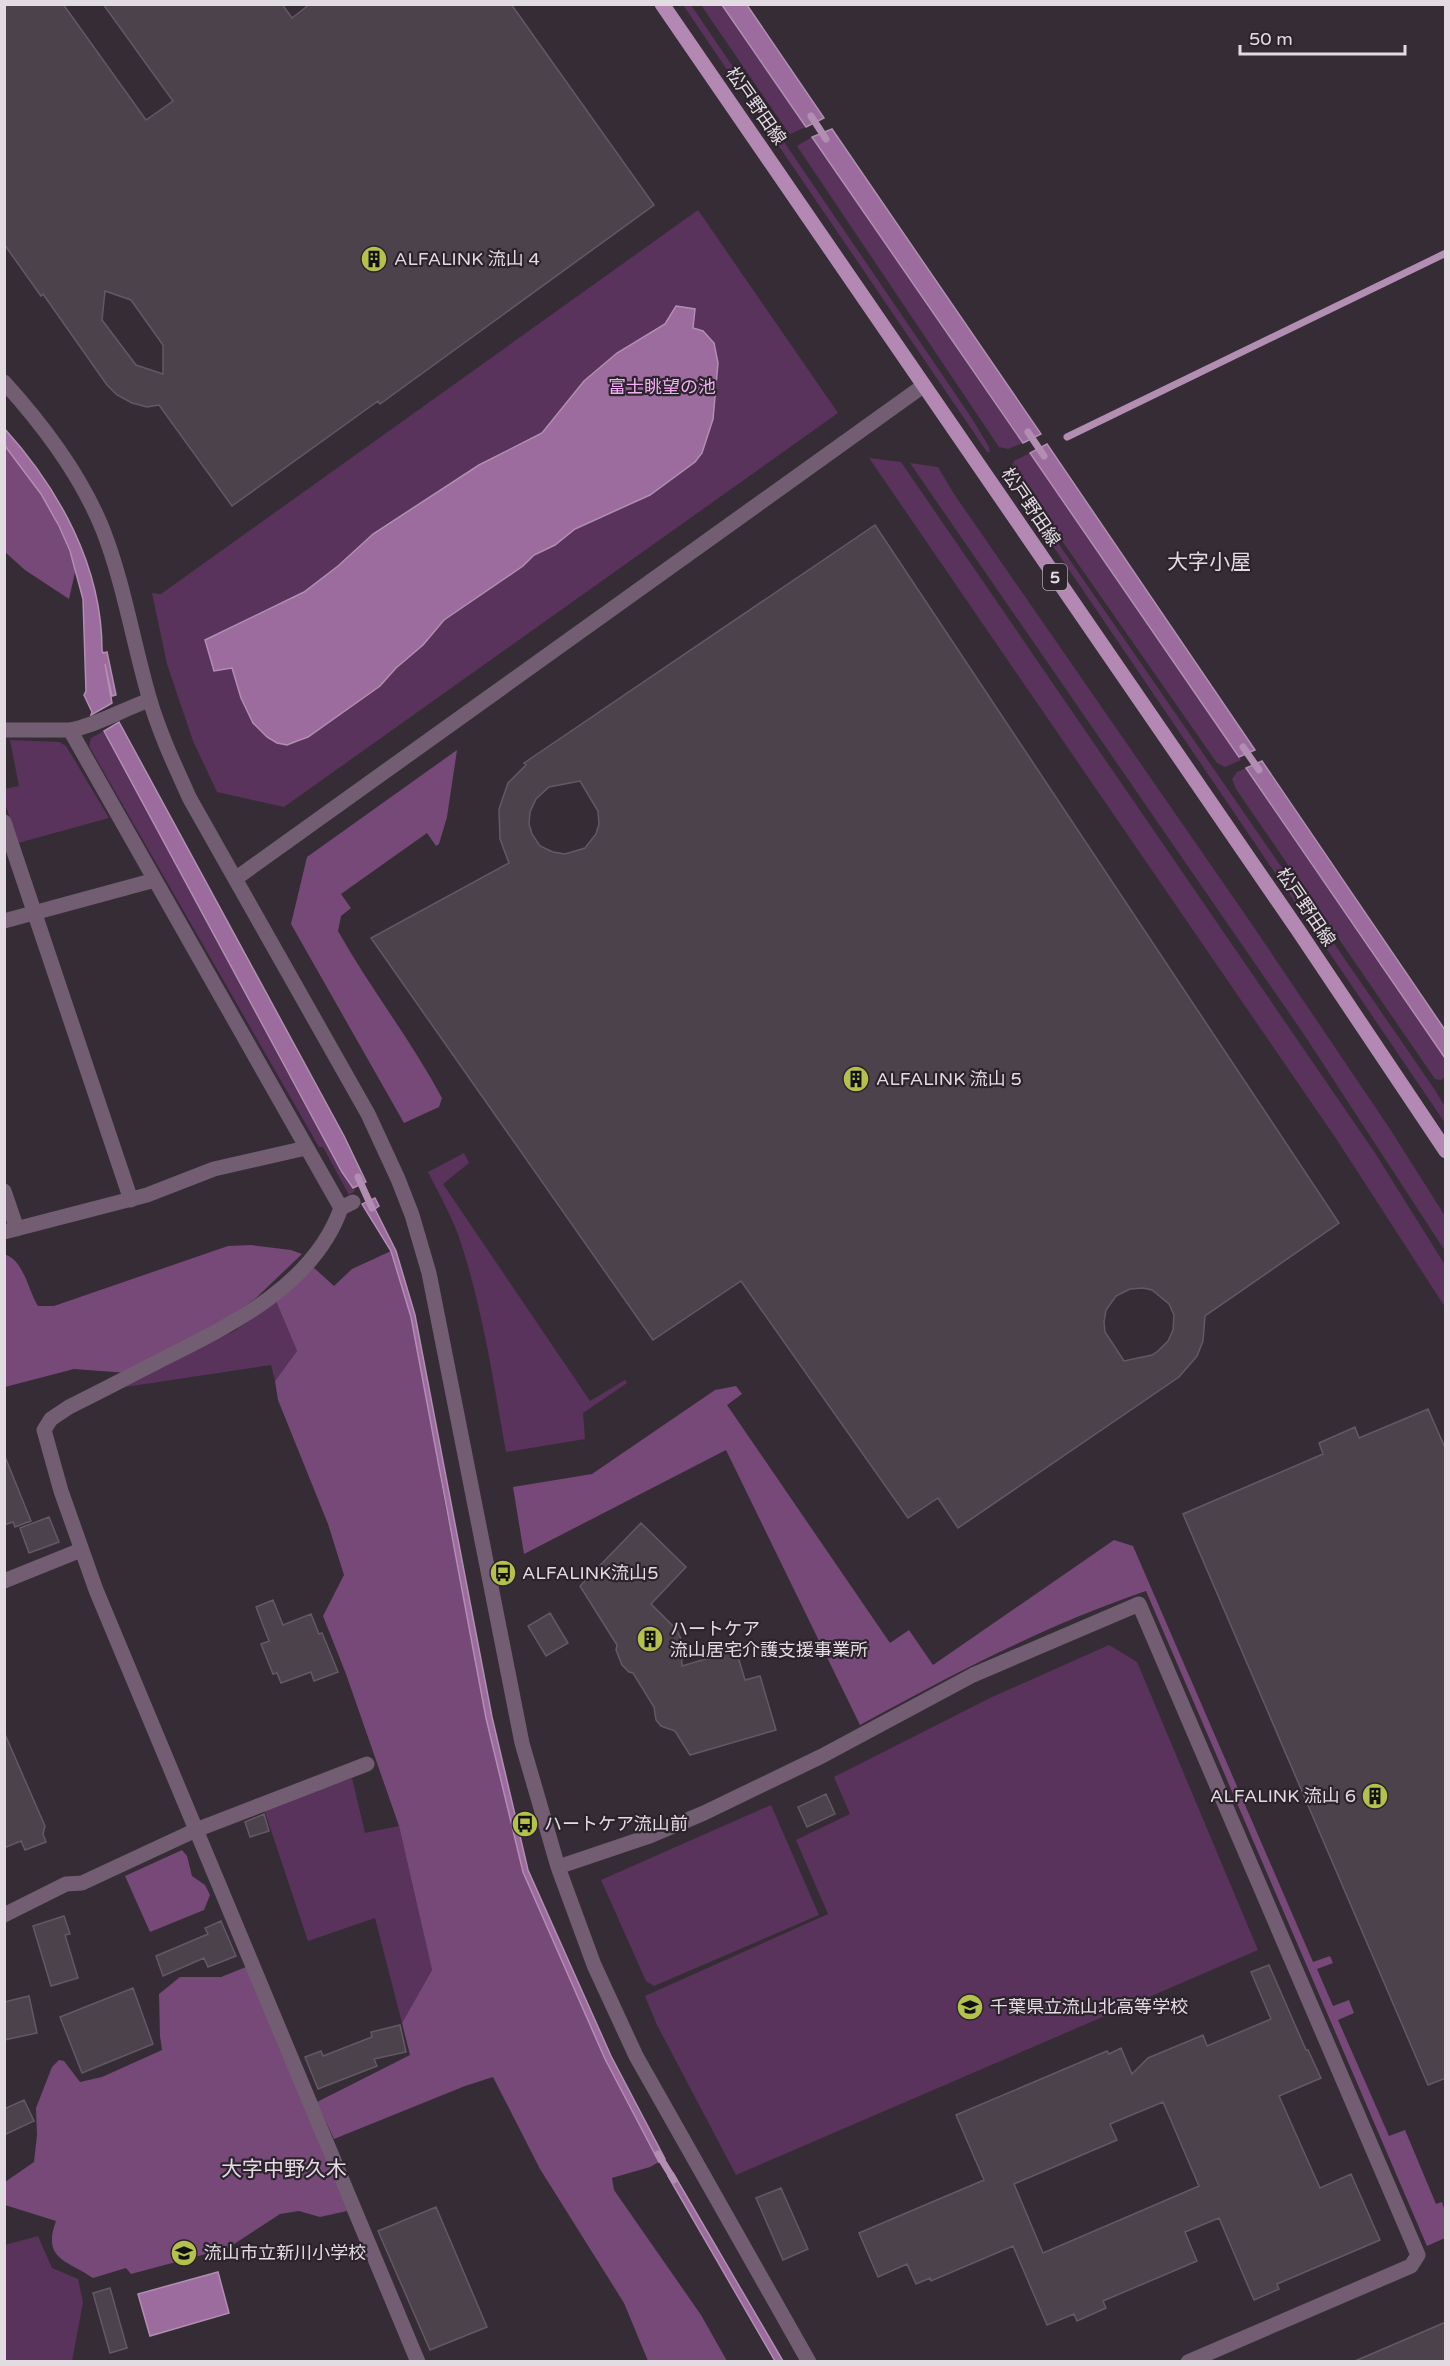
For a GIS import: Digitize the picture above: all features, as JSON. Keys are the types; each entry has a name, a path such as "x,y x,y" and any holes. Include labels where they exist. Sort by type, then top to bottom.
{"main road":[{"name":"松戸野田線","path":"662,4 1292,921 1446,1152"}],"street":[{"path":"4,382 55,443 93,507 120,582 150,700 169,752 190,799 368,1114 398,1179 429,1273 522,1743 558,1867 594,1965 636,2056 809,2361"},
{"path":"235,879 923,386"},
{"path":"4,730 69,730 95,724 117,712 150,700"},
{"path":"69,730 306,1148 347,1205 310,1260 270,1297 234,1322 51,1419 44,1430 81,1550 418,2361"},
{"path":"4,822 131,1200"},
{"path":"4,921 155,880"},
{"path":"4,1191 11,1231 131,1200 214,1169 306,1148"},
{"path":"4,1581 81,1550"},
{"path":"558,1867 647,1837 704,1813 822,1756 974,1675 1139,1604 1418,2255 1411,2266 1188,2361"},
{"path":"4,1915 66,1884 82,1883 196,1830 366,1764"}],"green space":[{"path":"683,5 691,5 971,417 990,452 987,452"},
{"path":"701,5 722,5 806,127 790,134 788,132"},
{"path":"812,137 1023,443 1008,449 999,447 797,146"},
{"name":"富士眺望の池","path":"698,210 838,413 284,807 217,792 193,741 167,664 152,593 161,594"},
{"path":"1030,453 1241,760 1225,767 1217,763 1014,472 1012,468 1014,461"},
{"path":"869,458 901,462 1375,1153 1445,1265 1445,1307 1337,1140"},
{"path":"910,463 938,467 954,494 1251,923 1390,1129 1445,1216 1445,1251 1305,1036"},
{"path":"1004,474 1008,475 1036,511 1435,1090 1445,1107 1445,1123"},
{"path":"104,731 289,1076 355,1191 349,1195 323,1147 319,1147 89,746 91,738"},
{"path":"10,740 59,742 66,746 109,818 18,843 5,803 4,789 19,786"},
{"path":"1246,768 1445,1058 1445,1077 1441,1080 1435,1079 1236,789 1232,779 1237,772"},
{"path":"464,1153 469,1163 443,1184 590,1401 625,1380 627,1383 583,1413 585,1439 506,1452 474,1287 455,1226 428,1172"},
{"path":"276,1301 297,1351 275,1381 271,1365 125,1387 236,1330"},
{"path":"1109,1645 1137,1662 1258,1950 736,2175 657,2025 645,1996 828,1914 796,1840 850,1814 834,1777 990,1698"},
{"path":"352,1778 365,1833 399,1826 432,1970 402,2023 375,1918 308,1941 264,1809"},
{"path":"771,1805 819,1915 654,1986 646,1981 601,1880"},
{"path":"38,2236 52,2268 78,2279 83,2302 72,2361 5,2361 5,2245"}],"shaded area":[{"path":"722,5 747,5 824,118 806,127"},
{"path":"832,129 1041,434 1023,443 812,137"},
{"path":"676,306 695,309 693,328 703,331 714,343 718,363 713,419 702,453 695,462 650,495 575,529 555,545 534,555 523,566 444,620 423,645 396,668 380,686 308,737 287,745 277,743 267,737 253,723 241,698 232,668 214,671 205,640 304,592 338,566 373,534 479,465 542,433 584,381 617,353 665,324"},
{"path":"4,428 43,477 59,503 74,530 94,588 100,619 102,650 103,653 107,652 116,695 112,696 105,664 112,703 91,715 92,712 84,695 86,691 83,599 70,551 41,494 5,446"},
{"path":"1047,444 1255,750 1239,757 1030,453"},
{"path":"5,446 41,494 59,526 76,568 69,599 25,570 5,552"},
{"path":"119,722 344,1136 366,1182 353,1188 342,1172 104,731"},
{"path":"457,750 447,817 439,844 436,846 427,833 341,894 351,908 341,916 338,931 442,1098 439,1107 404,1123 291,924 307,857"},
{"path":"1262,761 1445,1030 1445,1058 1246,768"},
{"path":"375,1198 379,1206 375,1209 396,1251 415,1315 492,1717 528,1870 611,2056 665,2159 659,2162 605,2059 523,1872 486,1718 411,1317 391,1251 362,1204"},
{"path":"251,1245 291,1250 302,1254 256,1298 210,1331 128,1373 74,1369 5,1387 4,1254 11,1257 21,1269 38,1306 54,1306 228,1246"},
{"path":"391,1251 403,1284 421,1363 444,1499 493,1748 523,1872 605,2059 659,2162 650,2167 612,2178 614,2190 701,2315 727,2361 648,2361 624,2303 540,2169 493,2077 334,2139 317,2102 410,2055 402,2023 432,1970 399,1826 346,1674 323,1616 344,1575 328,1524 278,1400 275,1381 297,1351 276,1301 313,1267 334,1286 352,1269"},
{"path":"736,1386 742,1394 727,1405 890,1643 909,1630 933,1665 1114,1540 1133,1546 1313,1962 1330,1956 1333,1963 1317,1969 1333,2006 1349,2000 1354,2013 1338,2020 1389,2136 1405,2130 1436,2204 1442,2202 1445,2212 1445,2238 1427,2246 1146,1591 1036,1635 965,1669 860,1725 726,1450 524,1554 513,1487 592,1474 715,1390"},
{"path":"182,1850 187,1856 192,1876 205,1885 210,1895 204,1910 150,1932 125,1876"},
{"path":"246,1967 347,2211 320,2217 299,2211 280,2214 228,2248 131,2274 126,2268 93,2278 66,2262 54,2251 52,2234 56,2221 5,2205 5,2182 34,2162 37,2135 36,2108 52,2067 59,2060 64,2061 80,2082 102,2077 162,2050 159,1994 180,1977 221,1977"},
{"path":"673,2173 783,2361 775,2361 668,2176"},
{"path":"218,2272 229,2313 150,2336 138,2294"}],"building":[{"name":"ALFALINK 流山 4","path":"4,4 63,4 146,120 173,101 103,4 282,4 292,18 310,4 511,4 654,205 380,404 378,401 232,506 159,405 147,407 132,403 117,395 107,385 43,294 41,296 4,244","holes":["105,291 131,300 163,345 163,374 136,365 102,320"]},
{"name":"ALFALINK 流山 5","path":"875,525 1339,1223 1205,1316 1203,1341 1197,1356 1179,1377 958,1528 938,1498 908,1518 741,1281 653,1340 371,938 509,863 500,839 499,809 508,783 526,765 524,763","holes":["580,781 598,811 599,824 596,834 585,848 565,854 540,846 529,824 530,812 536,799 549,787","1130,1289 1152,1290 1169,1304 1174,1315 1173,1330 1168,1341 1152,1355 1124,1361 1105,1332 1106,1310 1116,1296"]},
{"name":"ALFALINK 流山 6","path":"1428,1409 1446,1450 1446,2078 1428,2085 1183,1514 1323,1454 1319,1443 1355,1427 1359,1438"},
{"path":"4,1454 31,1521 15,1527 13,1522 4,1525"},
{"path":"49,1517 59,1542 29,1553 20,1528"},
{"name":"ハートケア 流山居宅介護支援事業所","path":"641,1523 686,1567 651,1604 677,1630 681,1639 682,1666 736,1650 745,1680 760,1676 776,1730 690,1755 675,1731 661,1726 656,1720 654,1707 633,1673 622,1665 616,1650 617,1645 580,1586"},
{"path":"273,1600 283,1625 311,1614 319,1634 322,1633 338,1672 314,1681 311,1672 281,1683 277,1673 273,1674 261,1644 269,1641 256,1607"},
{"path":"550,1613 568,1643 546,1656 528,1626"},
{"path":"4,1732 45,1826 43,1834 46,1842 25,1850 21,1841 4,1848"},
{"path":"826,1794 835,1814 807,1827 798,1807"},
{"path":"264,1814 269,1831 250,1837 245,1822"},
{"path":"64,1916 70,1934 65,1935 78,1978 51,1986 33,1926"},
{"path":"221,1921 236,1956 208,1967 204,1958 163,1976 156,1956 208,1934 205,1928"},
{"path":"1269,1965 1306,2050 1321,2078 1279,2096 1320,2188 1351,2174 1380,2240 1277,2284 1279,2289 1254,2300 1219,2218 1185,2232 1197,2261 1103,2301 1106,2308 1077,2321 1074,2314 1047,2325 1013,2246 931,2281 930,2278 916,2284 907,2264 878,2277 859,2233 984,2180 956,2115 1107,2051 1109,2054 1121,2048 1132,2074 1148,2058 1203,2035 1207,2046 1271,2019 1251,1972","holes":["1163,2102 1199,2186 1043,2253 1014,2184 1117,2140 1110,2124"]},
{"path":"133,1988 153,2044 82,2073 60,2017"},
{"path":"29,1996 37,2033 4,2040 4,2002"},
{"path":"400,2025 406,2052 374,2059 377,2066 318,2089 305,2057 321,2051 323,2056 372,2037 371,2032"},
{"path":"24,2100 34,2121 4,2135 4,2109"},
{"path":"781,2188 808,2249 783,2260 756,2198"},
{"path":"436,2207 487,2327 430,2350 378,2231"},
{"path":"110,2288 127,2348 110,2353 93,2293"},
{"path":"1446,2322 1446,2361 1355,2361"}],"waterway":[{"path":"811,116 826,139"},
{"path":"1067,437 1446,253"},
{"path":"1028,432 1044,456"},
{"path":"1243,747 1259,770"},
{"path":"358,1177 372,1208"},
{"path":"658,2154 674,2180"}],"place":[{"name":"ALFALINK 流山 4","path":"374,259"},
{"name":"ALFALINK 流山 5","path":"856,1079"},
{"name":"ALFALINK流山5","path":"503,1573"},
{"name":"ハートケア 流山居宅介護支援事業所","path":"650,1639"},
{"name":"ALFALINK 流山 6","path":"1375,1796"},
{"name":"ハートケア流山前","path":"525,1824"},
{"name":"千葉県立流山北高等学校","path":"970,2007"},
{"name":"流山市立新川小学校","path":"184,2253"}],"district":[{"name":"大字小屋","path":"1209,562"},
{"name":"大字中野久木","path":"284,2169"}]}
